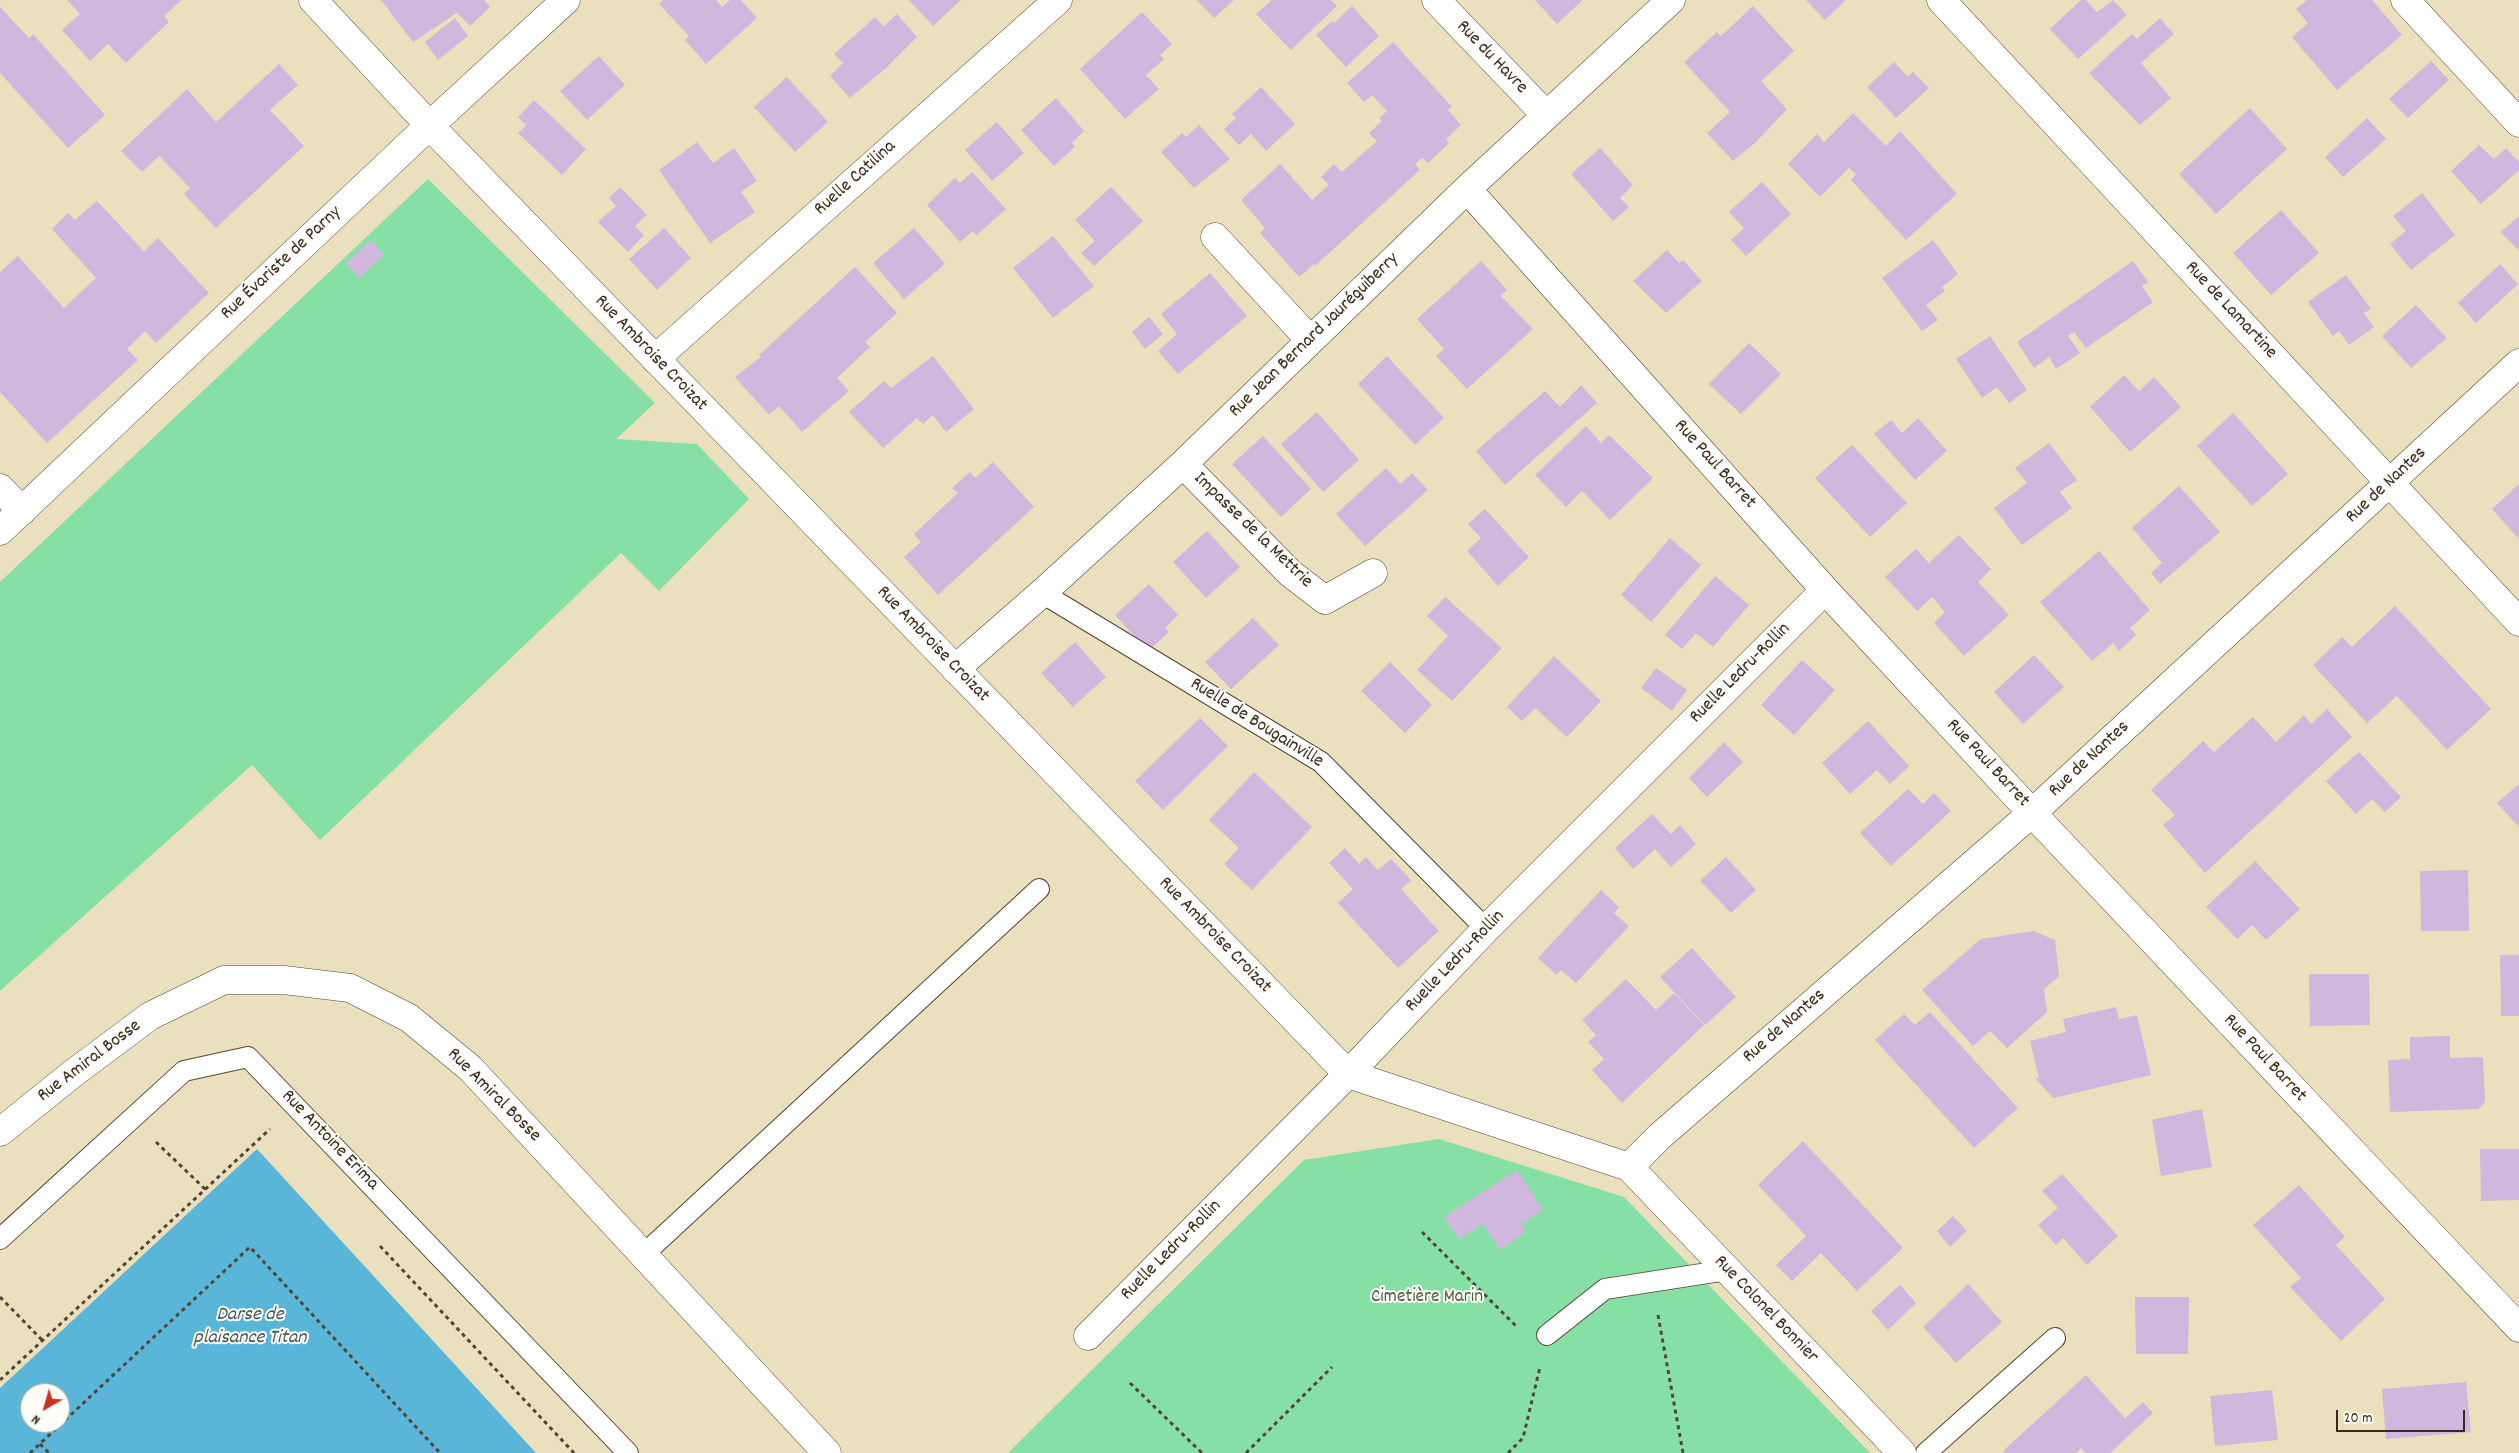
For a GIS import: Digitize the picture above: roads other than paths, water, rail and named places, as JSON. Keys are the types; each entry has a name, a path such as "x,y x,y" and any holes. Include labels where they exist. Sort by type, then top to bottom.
{"street":[{"name":"Rue Ambroise Croizat","path":"313,0 430,126 1348,1074 1629,1167"},
{"name":"Rue Évariste de Parny","path":"0,531 566,0"},
{"name":"Ruelle Catilina","path":"655,359 1058,0"},
{"name":"Rue du Havre","path":"1436,0 1546,115"},
{"name":"Rue Jean Bernard Jauréguiberry","path":"955,669 1042,593 1183,464 1467,189 1671,0"},
{"name":"Rue de Lamartine","path":"1942,0 2519,622"},
{"path":"2405,0 2519,124"},
{"name":"Rue Paul Barret","path":"1467,189 1825,590 2032,813 2519,1328"},
{"path":"1215,237 1310,340"},
{"name":"Rue de Nantes","path":"1629,1167 1660,1136 2032,813 2519,363"},
{"name":"Impasse de la Mettrie","path":"1183,464 1290,573 1324,600 1373,573"},
{"path":"0,488 22,511"},
{"name":"Ruelle Ledru-Rollin","path":"1088,1336 1348,1074 1486,929 1825,590"},
{"name":"Rue Amiral Bosse","path":"0,1132 71,1075 150,1016 224,980 284,980 350,988 409,1018 470,1068 827,1453"},
{"name":"Rue Colonel Bonnier","path":"1629,1167 1902,1453"}],"lane":[{"name":"Ruelle de Bougainville","path":"1042,593 1321,762 1486,929"},
{"path":"644,1255 1038,889"},
{"name":"Rue Antoine Erima","path":"0,1239 184,1071 248,1057 628,1453"},
{"path":"1545,1344 1605,1290 1726,1270"},
{"path":"1926,1453 2056,1338"}],"water":[{"name":"Darse de plaisance Titan","path":"257,1149 536,1453 0,1453 0,1388"}],"park label":[{"name":"Cimetière Marin","path":"1427,1298"}]}
